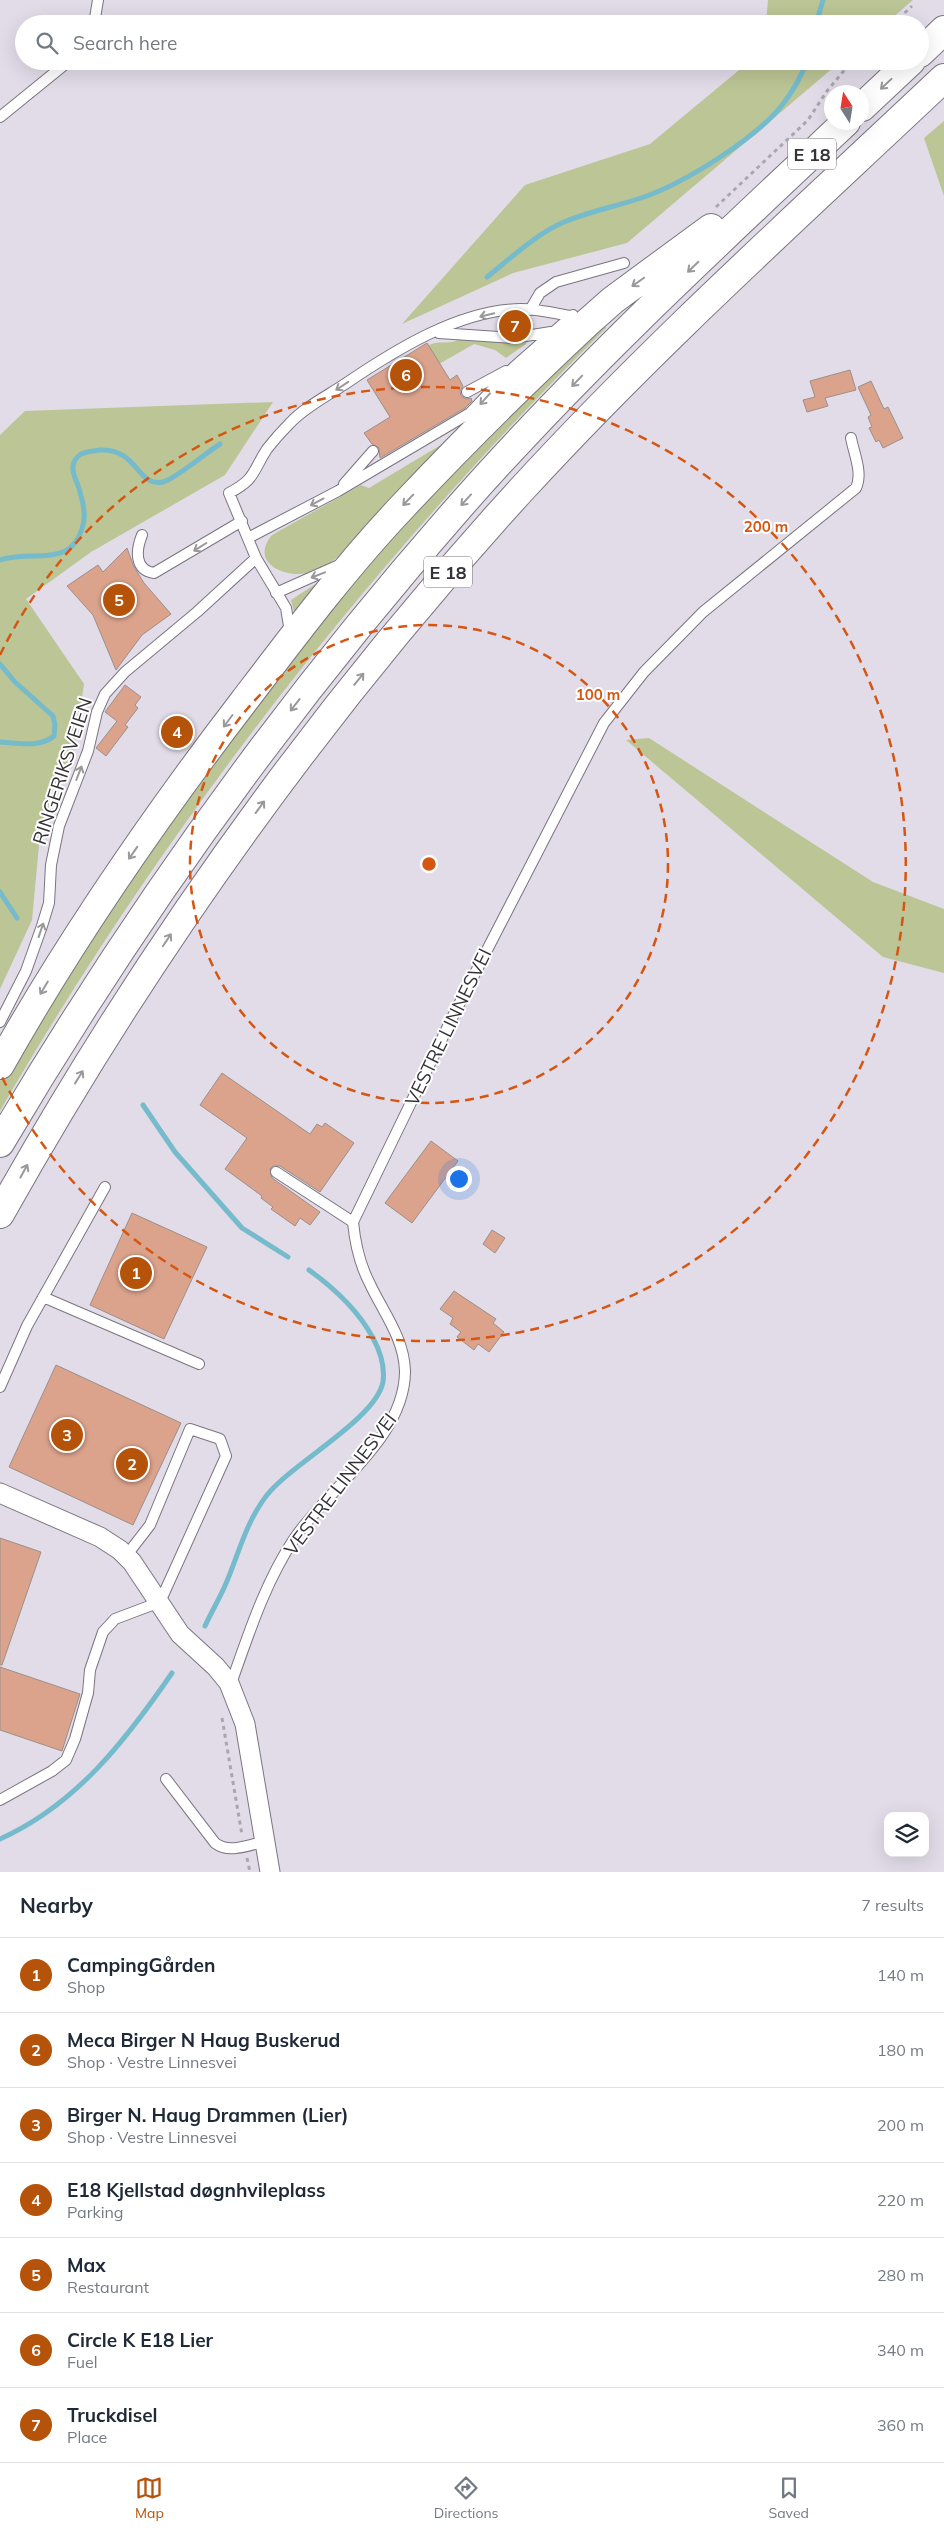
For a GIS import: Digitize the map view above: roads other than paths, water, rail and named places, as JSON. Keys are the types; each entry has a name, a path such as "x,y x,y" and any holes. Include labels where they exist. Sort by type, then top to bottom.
{"highway":[{"path":"869,101 902,70"},
{"name":"E 18","path":"0,1214 53,1118 183,917 280,780 380,653 491,524 627,379 935,87"},
{"name":"E 18","path":"0,1143 81,1009 162,887 254,758 354,630 463,503 540,420 680,279 837,130"},
{"name":"E 18","path":"0,1065 46,984 108,888 205,752 290,640 359,555 462,445 613,300 725,216 779,185"}],"street":[{"path":"0,1493 100,1537 126,1556 160,1602 180,1634 216,1667 229,1683 245,1724 270,1872"}],"lane":[{"path":"96,15 98,0"},
{"path":"0,117 58,70"},
{"path":"530,310 540,293 551,285 567,278 624,263"},
{"path":"248,538 338,491 470,413 514,367 570,316 613,300"},
{"path":"290,640 289,618 256,558 229,493 244,486 253,476 266,450 278,436 305,410 386,356 434,332 484,315 530,310 570,316"},
{"path":"434,332 513,338 552,331"},
{"path":"467,392 514,367"},
{"name":"VESTRE LINNESVEI","path":"229,1683 233,1678 275,1572 295,1538 380,1438 392,1420 401,1399 405,1371 402,1350 393,1328 369,1283 358,1254 353,1222 452,1018 604,723 644,672 703,612 856,488 860,481 851,438"},
{"path":"338,491 373,451"},
{"path":"142,535 137,553 139,563 144,570 154,573 242,521"},
{"path":"276,593 359,555"},
{"name":"RINGERIKSVEIEN","path":"0,1022 26,970 42,926 49,903 51,865 59,826 88,750 102,700 125,672 256,558"},
{"path":"276,1172 353,1222"},
{"path":"0,1387 27,1326 105,1187"},
{"path":"43,1297 199,1364"},
{"path":"0,1800 52,1771 66,1760 75,1739 88,1693 90,1670 103,1632 115,1619 160,1602 226,1456 220,1439 190,1429 150,1525 126,1556"},
{"path":"166,1780 215,1843 222,1848 230,1849 266,1841"}],"waterway":[{"path":"819,15 823,0"},
{"path":"487,277 524,247 554,227 574,218 644,197 679,181 719,158 756,131 771,117 783,104 803,70"},
{"path":"0,560 12,557 60,553 70,548 78,539 84,521 84,513 73,467 76,458 81,454 100,450 113,451 130,461 148,479 154,482 163,482 220,444"},
{"path":"0,664 15,682 53,716 55,725 54,736 42,742 28,744 0,742"},
{"path":"0,892 17,918"},
{"path":"143,1105 175,1152 242,1228 288,1257"},
{"path":"205,1626 224,1588 247,1529 267,1495 294,1469 350,1426 377,1396 383,1382 383,1365 380,1354 367,1328 345,1300 309,1270"},
{"path":"0,1839 27,1825 76,1789 117,1746 172,1673"}],"place":[{"name":"Truckdisel","path":"515,326"},
{"name":"Circle K E18 Lier","path":"406,375"},
{"name":"Max","path":"119,600"},
{"name":"E18 Kjellstad døgnhvileplass","path":"177,732"},
{"name":"CampingGården","path":"136,1273"},
{"name":"Birger N. Haug Drammen (Lier)","path":"67,1435"},
{"name":"Meca Birger N Haug Buskerud","path":"132,1464"}]}
